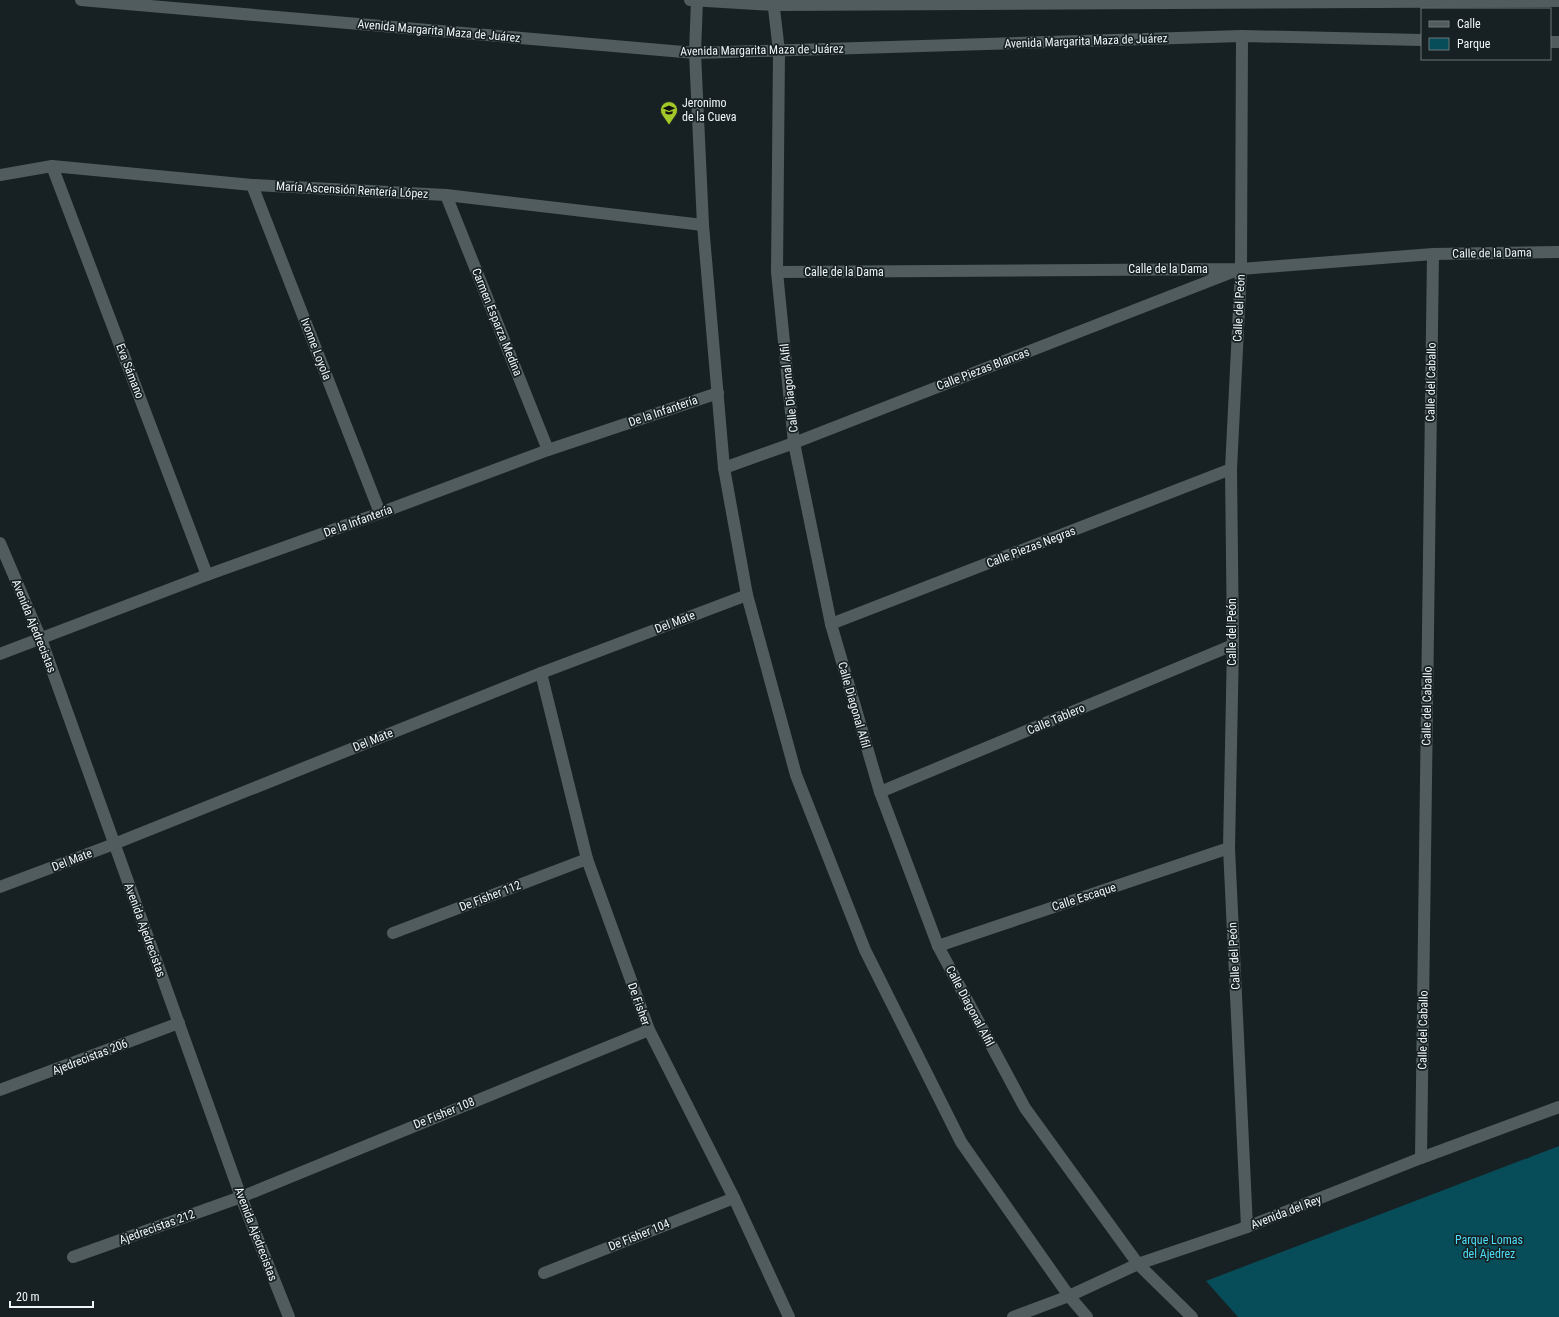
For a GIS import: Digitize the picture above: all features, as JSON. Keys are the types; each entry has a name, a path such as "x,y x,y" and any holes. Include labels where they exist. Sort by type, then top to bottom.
{"street":[{"name":"Avenida Margarita Maza de Juárez","path":"81,0 695,53 779,52 1242,36 1421,40"},
{"path":"689,0 773,2 1559,1"},
{"path":"697,0 695,53 704,225 724,468 747,594 796,775 865,950 961,1142 1068,1296 1087,1317"},
{"name":"Calle Diagonal Alfil","path":"773,2 779,52 777,272 794,442 831,624 880,792 938,946 1025,1108 1138,1264 1192,1317"},
{"name":"Calle del Peón","path":"1242,36 1241,269 1231,469 1233,645 1229,848 1247,1227"},
{"name":"María Ascensión Rentería López","path":"0,175 52,166 252,185 446,195 704,225"},
{"name":"Eva Sámano","path":"52,166 207,575"},
{"name":"Ivonne Loyola","path":"252,185 380,513"},
{"name":"Carmen Esparza Medina","path":"446,195 548,450"},
{"name":"Calle de la Dama","path":"777,272 1241,269 1433,254 1559,252"},
{"name":"Calle del Caballo","path":"1422,1158 1433,254"},
{"name":"Calle Piezas Blancas","path":"724,468 1241,269"},
{"name":"De la Infantería","path":"0,654 207,575 380,513 548,450 718,393"},
{"name":"Calle Piezas Negras","path":"831,624 1231,469"},
{"name":"Avenida Ajedrecistas","path":"0,543 41,639 240,1197 288,1317"},
{"name":"Del Mate","path":"0,888 114,844 541,673 747,594"},
{"name":"Calle Tablero","path":"880,792 1233,645"},
{"name":"De Fisher","path":"541,673 586,859 649,1030 734,1198 789,1317"},
{"name":"Calle Escaque","path":"938,946 1229,848"},
{"name":"De Fisher 112","path":"393,933 586,859"},
{"name":"Ajedrecistas 206","path":"0,1090 179,1023"},
{"name":"De Fisher 108","path":"240,1197 649,1030"},
{"name":"Avenida del Rey","path":"1013,1317 1068,1296 1138,1264 1247,1227 1422,1158 1559,1107"},
{"name":"Ajedrecistas 212","path":"73,1257 240,1197"},
{"name":"De Fisher 104","path":"544,1273 734,1198"}],"green space":[{"name":"Parque Lomas del Ajedrez","path":"1559,1146 1559,1317 1238,1317 1206,1281"}],"place":[{"name":"Jeronimo de la Cueva","path":"669,125"}]}
